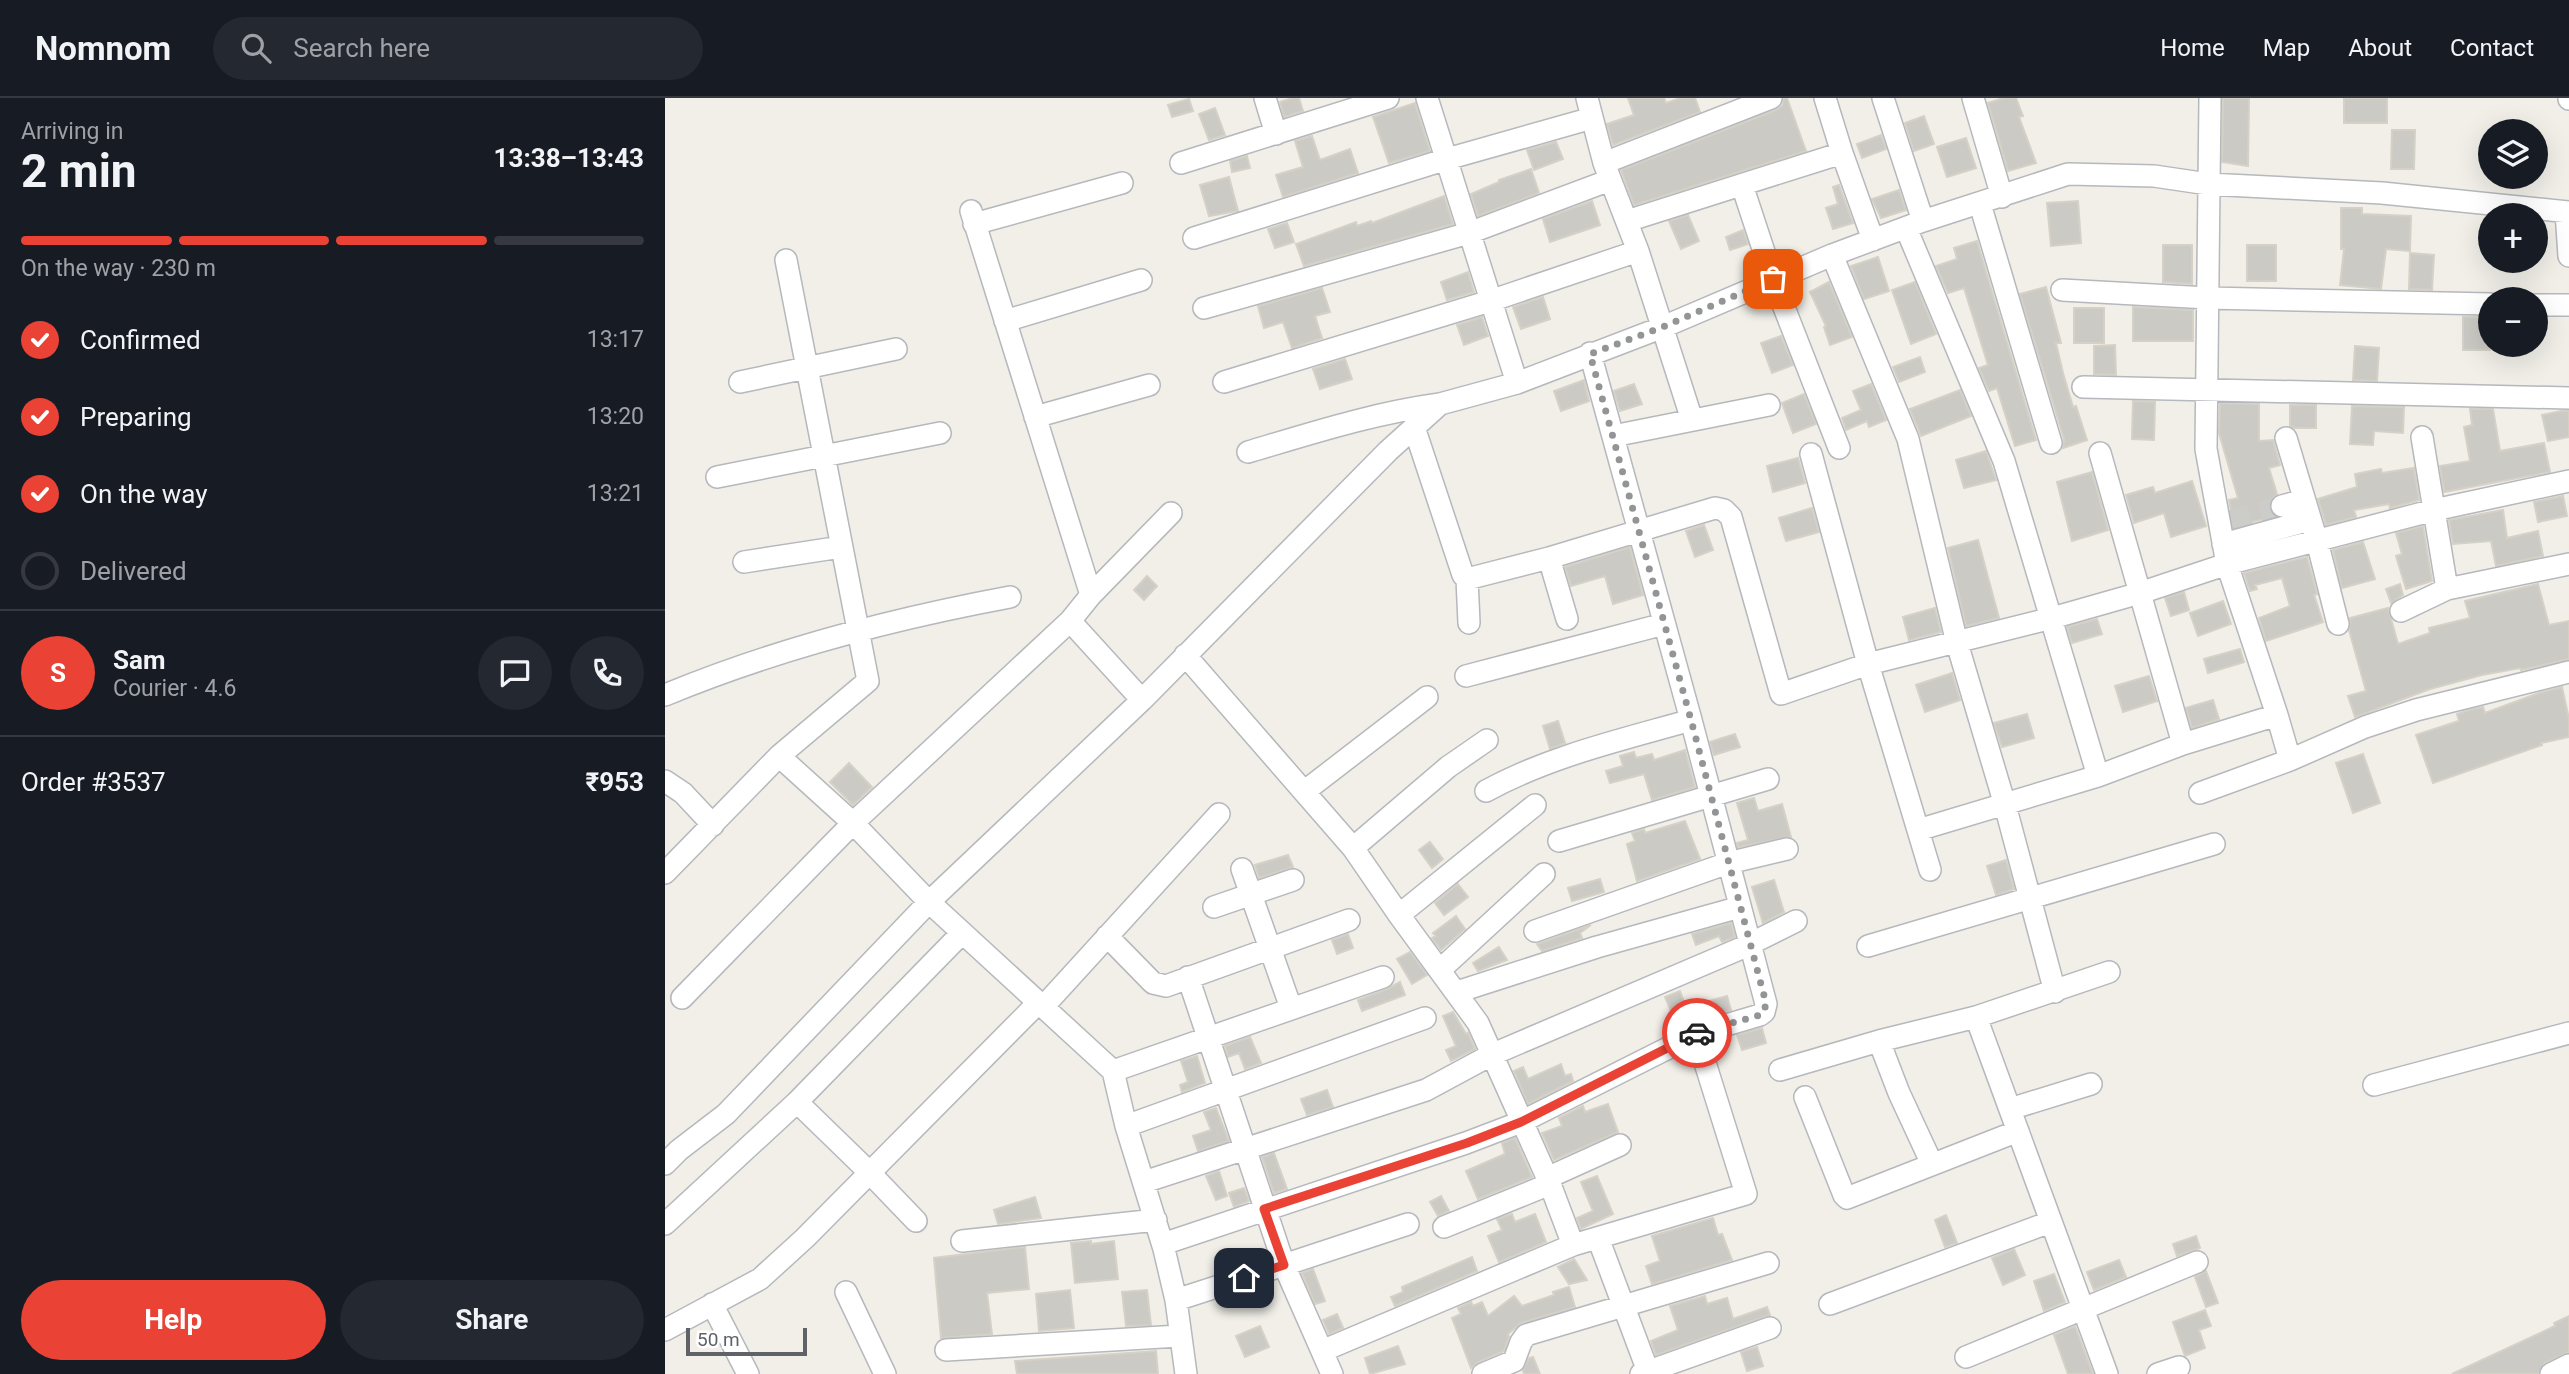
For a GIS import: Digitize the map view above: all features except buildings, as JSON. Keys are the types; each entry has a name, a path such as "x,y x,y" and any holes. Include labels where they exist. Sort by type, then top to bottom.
{"street":[{"path":"1265,98 1276,134"},
{"path":"1181,163 1388,98"},
{"path":"1427,98 1517,383"},
{"path":"1204,308 1469,233 1771,98"},
{"path":"1825,98 1873,240"},
{"path":"1883,98 1914,224 2004,461 2098,776"},
{"path":"1973,98 2003,197"},
{"path":"2210,98 2206,449 2225,539 2290,760"},
{"path":"1194,238 1447,159 1590,108 1607,172 1638,251 1692,420"},
{"path":"1627,221 1842,153"},
{"path":"1248,452 1358,419 1440,404 1517,383 1663,327 1832,255 1914,224 2068,174 2154,176 2209,184 2382,193 2567,212 2569,256"},
{"path":"1091,595 972,217 1122,183"},
{"path":"1742,185 1773,279 1839,449"},
{"path":"1980,204 2052,443"},
{"path":"1224,382 1490,301 1638,251"},
{"path":"1832,255 1908,439 1957,643 2005,805 2055,992"},
{"path":"665,873 779,756 868,681 786,260"},
{"path":"1005,321 1141,280"},
{"path":"2062,290 2208,298 2478,304"},
{"path":"2548,305 2569,305"},
{"path":"740,382 896,349"},
{"path":"1163,1244 1467,1143 1521,1122 1696,1034 1764,1012 1766,1003 1711,794 1590,354"},
{"path":"1034,417 1149,384"},
{"path":"2083,387 2569,398"},
{"path":"665,1164 726,1114 929,902 1142,700 1279,559 1440,404"},
{"path":"1613,436 1769,405"},
{"path":"1414,427 1463,575 1467,579 1469,623"},
{"path":"717,477 940,433"},
{"path":"2422,437 2447,589"},
{"path":"2286,438 2338,624"},
{"path":"2100,453 2183,744"},
{"path":"1811,454 1868,664 1930,870"},
{"path":"1467,579 1549,558 1715,508 1724,510 1731,517 1781,694 1868,664 1957,643 2140,593 2225,539 2310,520 2434,510 2569,481"},
{"path":"2282,506 2310,520"},
{"path":"682,998 853,823 1070,621 1091,595 1171,513"},
{"path":"744,562 841,547"},
{"path":"1549,558 1566,619"},
{"path":"2402,611 2447,589 2569,564"},
{"path":"665,695 717,674 859,629 1010,597"},
{"path":"1070,621 1142,700"},
{"path":"1465,676 1664,624"},
{"path":"1185,655 1353,848 1478,1023 1548,1181 1573,1245"},
{"path":"2200,793 2290,760 2365,727 2416,710 2569,672"},
{"path":"1305,791 1427,697"},
{"path":"1918,830 2098,776 2183,744 2277,715"},
{"path":"1486,791 1520,773 1554,760 1691,720"},
{"path":"1353,848 1448,767 1487,740"},
{"path":"779,756 853,823 929,902 1113,1071 1126,1126 1163,1244 1176,1300 1186,1374"},
{"path":"1559,841 1768,779"},
{"path":"665,781 683,793 713,825"},
{"path":"1399,915 1535,805"},
{"path":"665,1330 712,1304 745,1290 761,1279 1040,1005 1219,814"},
{"path":"1868,946 2214,844"},
{"path":"1535,931 1728,863 1787,849"},
{"path":"1242,869 1291,1008"},
{"path":"1441,969 1544,874"},
{"path":"1214,907 1293,880"},
{"path":"1457,992 1597,947 1740,907"},
{"path":"1107,936 1153,983 1166,986 1349,920"},
{"path":"1144,1182 1426,1090 1491,1055 1749,945 1796,922"},
{"path":"665,1224 797,1102 962,933"},
{"path":"1780,1070 1879,1041 1976,1017 2109,972"},
{"path":"1188,977 1284,1265 1332,1374"},
{"path":"1113,1071 1383,977"},
{"path":"1976,1017 2107,1374"},
{"path":"1126,1126 1426,1018"},
{"path":"2374,1084 2569,1033"},
{"path":"1322,1351 1573,1245 1746,1194 1696,1034"},
{"path":"1879,1041 1899,1093 1933,1164"},
{"path":"2010,1109 2091,1084"},
{"path":"1805,1097 1847,1198 2018,1131"},
{"path":"797,1102 870,1172 916,1221"},
{"path":"1444,1227 1621,1145"},
{"path":"962,1241 1156,1220"},
{"path":"1830,1304 2050,1222"},
{"path":"1176,1300 1408,1223"},
{"path":"1598,1238 1646,1373 1770,1328"},
{"path":"1483,1374 1517,1367 1521,1342 1526,1335 1623,1308 1768,1262"},
{"path":"1966,1357 2197,1262"},
{"path":"846,1292 885,1374"},
{"path":"712,1304 748,1374"},
{"path":"947,1350 1179,1336"},
{"path":"2551,1374 2569,1365"},
{"path":"2158,1374 2179,1367"}],"tunnel":[{"path":"2230,521 2282,506"}],"way so far":[{"path":"1697,1033 1760,1015 1764,1012 1766,1003 1640,530 1590,354 1663,327 1773,279"}],"route":[{"path":"1244,1278 1284,1265 1264,1209 1467,1143 1521,1122 1697,1033"}]}
